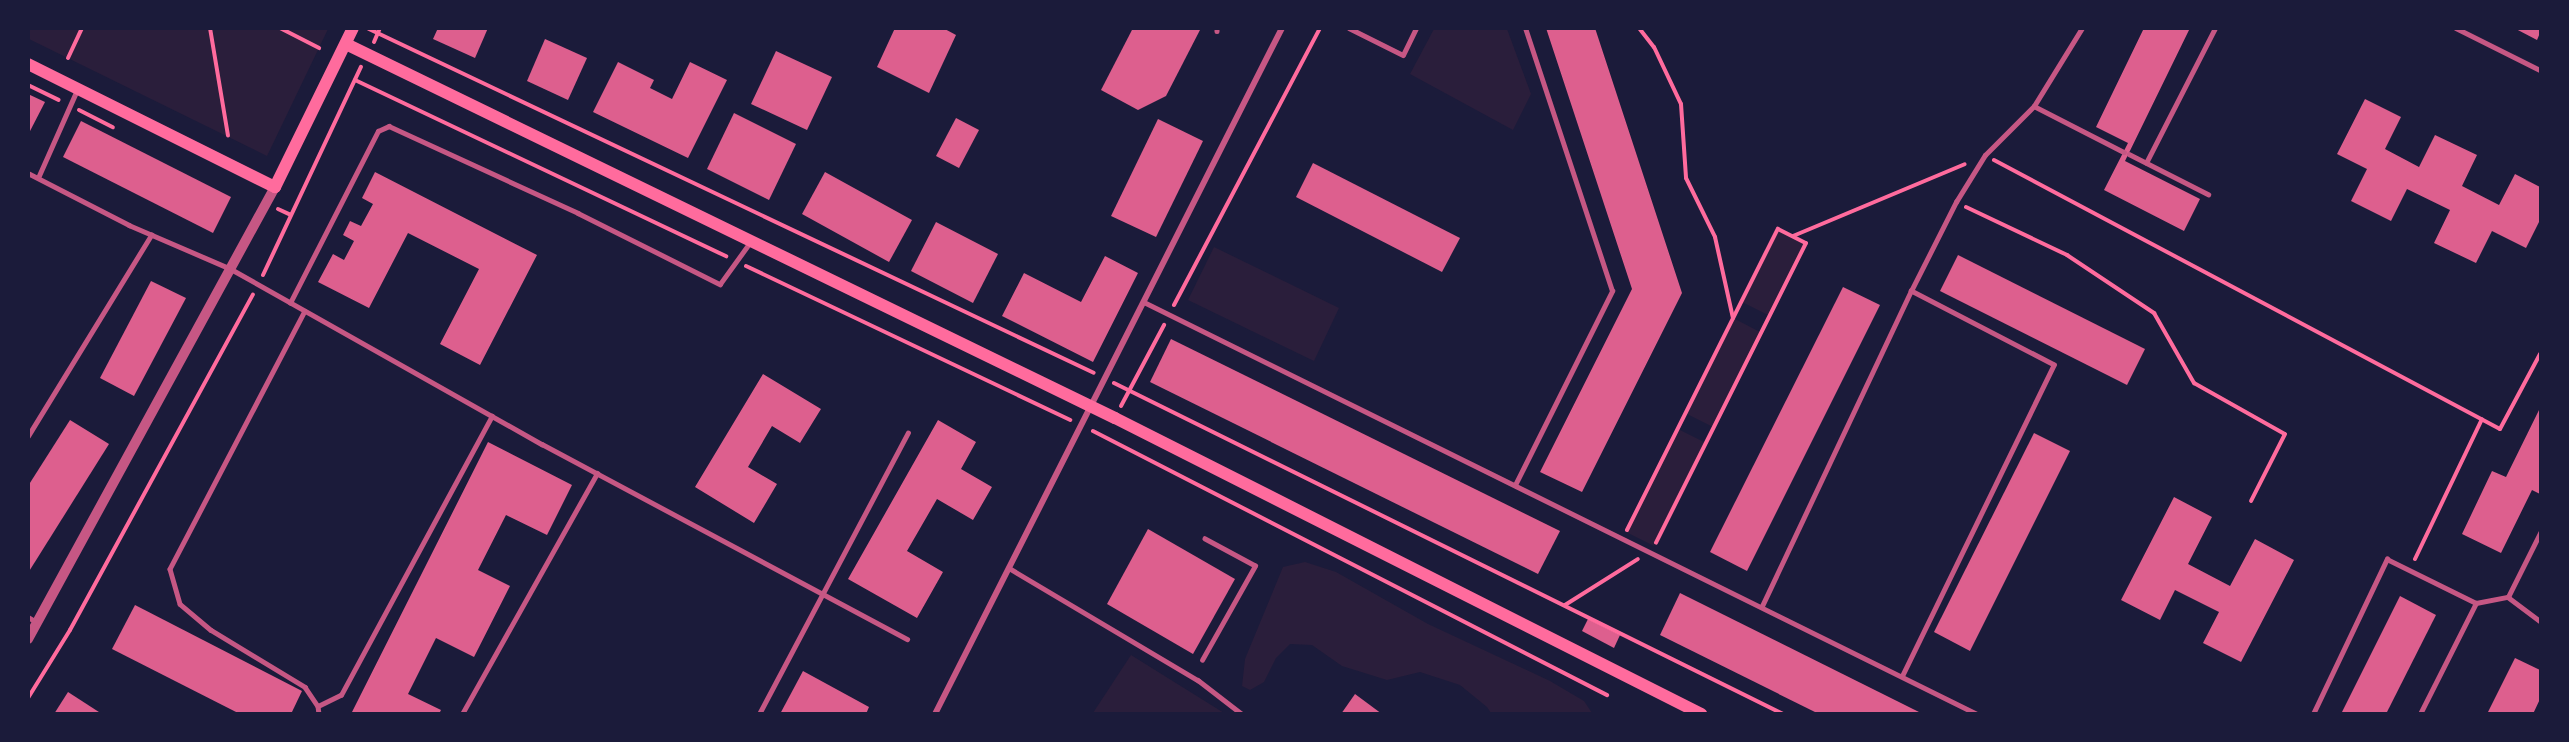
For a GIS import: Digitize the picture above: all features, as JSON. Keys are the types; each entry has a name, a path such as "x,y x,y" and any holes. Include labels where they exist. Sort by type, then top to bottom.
{"main road":[{"path":"28,64 276,187 353,28"},
{"path":"346,44 1091,406 1696,712"}],"street":[{"path":"935,714 1081,425 1107,379 1282,28"},
{"path":"28,639 33,620 276,187"}],"lane":[{"path":"1349,28 1403,55 1416,28"},
{"path":"1515,485 1612,291 1525,28"},
{"path":"1762,606 1911,291 1956,202 1985,155 2034,106 2082,28"},
{"path":"2146,163 2216,28"},
{"path":"2456,28 2541,70"},
{"path":"38,178 78,89"},
{"path":"2034,106 2208,194"},
{"path":"290,303 378,131 389,126 578,213 720,284 751,240"},
{"path":"28,173 151,235 231,269 492,416 908,639"},
{"path":"28,436 151,235"},
{"path":"1902,676 2054,365 1911,291"},
{"path":"1144,302 1977,714"},
{"path":"305,311 170,569 180,604 211,630 305,687 318,706 319,714"},
{"path":"318,706 341,695 492,416"},
{"path":"759,714 908,433"},
{"path":"462,714 597,473"},
{"path":"2508,597 2541,533"},
{"path":"1202,660 1255,566 1205,539"},
{"path":"2313,714 2387,559 2476,603 2508,597 2541,621"},
{"path":"1009,568 1198,680 1242,714"},
{"path":"2420,714 2476,603"}],"path":[{"path":"68,58 82,28"},
{"path":"210,28 228,136"},
{"path":"280,28 319,48"},
{"path":"368,28 1130,390 1783,714"},
{"path":"28,698 82,609 242,319 380,28"},
{"path":"1115,418 1320,28"},
{"path":"1639,28 1654,47 1681,104 1686,178 1715,237 1733,318"},
{"path":"355,80 1081,425 1607,694"},
{"path":"1793,236 1985,155 2500,429 2541,354"},
{"path":"1956,202 2067,255 2154,313 2194,383 2285,434 2251,501"},
{"path":"1565,605 1650,551 1806,243 1778,229 1623,538"},
{"path":"2410,570 2482,419"}],"shaded area":[{"path":"28,29 328,29 267,156 29,39"},
{"path":"1434,29 1507,29 1531,94 1513,130 1410,74"},
{"path":"1778,229 1806,243 1770,316 1742,302"},
{"path":"1214,247 1339,308 1314,361 1188,300"},
{"path":"1733,318 1762,333 1713,427 1685,413"},
{"path":"1678,429 1706,443 1654,546 1626,532"},
{"path":"1305,562 1336,572 1428,624 1550,681 1584,701 1592,713 1491,713 1460,685 1420,672 1387,680 1342,666 1312,645 1290,644 1276,658 1264,682 1250,690 1242,686 1245,659 1283,567"},
{"path":"1131,655 1224,713 1093,713"}],"building":[{"path":"438,28 488,28 475,58 433,39"},
{"path":"895,28 943,28 956,35 929,93 877,67"},
{"path":"1133,28 1201,28 1166,96 1138,110 1101,90"},
{"path":"1546,28 1595,28 1682,293 1582,492 1540,472 1632,289"},
{"path":"2144,28 2190,28 2125,161 2200,199 2184,231 2104,190 2128,143 2096,127"},
{"path":"2514,28 2540,28 2540,33 2537,40"},
{"path":"545,39 587,58 568,100 527,81"},
{"path":"776,51 832,77 807,130 751,104"},
{"path":"618,62 654,80 650,88 672,99 690,62 727,80 688,158 593,112"},
{"path":"28,94 45,102 28,135"},
{"path":"2365,99 2401,117 2385,149 2419,167 2435,135 2477,155 2462,186 2499,205 2515,174 2540,187 2540,220 2526,248 2492,231 2476,263 2434,243 2450,210 2407,189 2391,221 2351,201 2367,169 2337,154"},
{"path":"734,113 796,144 769,200 707,169"},
{"path":"956,118 979,130 959,168 936,156"},
{"path":"1158,119 1203,141 1156,237 1111,216"},
{"path":"81,121 231,197 213,233 63,157"},
{"path":"1313,163 1460,238 1442,272 1296,197"},
{"path":"375,172 537,255 480,365 440,344 479,269 408,233 369,308 318,282 333,254 344,260 354,241 343,235 350,221 361,226 373,204 362,198"},
{"path":"825,172 912,220 889,262 802,214"},
{"path":"936,222 998,254 973,303 911,271"},
{"path":"1958,255 2145,349 2127,385 1940,291"},
{"path":"1105,256 1138,273 1093,362 1002,316 1024,273 1081,302"},
{"path":"151,281 186,298 134,396 100,378"},
{"path":"1843,287 1880,305 1747,571 1710,552"},
{"path":"1171,339 1560,531 1538,574 1150,382"},
{"path":"763,374 821,409 800,443 772,426 748,467 777,484 754,523 695,487"},
{"path":"2540,408 2540,494 2532,490 2501,553 2462,534 2492,471 2506,477"},
{"path":"70,420 109,444 28,573 28,486"},
{"path":"938,420 976,442 961,469 992,487 973,520 937,499 907,551 943,572 917,618 848,579"},
{"path":"2034,433 2070,451 1970,651 1934,632"},
{"path":"488,442 572,485 547,535 506,515 478,570 510,586 474,657 436,638 408,694 441,710 439,714 351,714"},
{"path":"2174,497 2212,517 2188,564 2230,586 2255,539 2294,560 2241,662 2203,643 2219,612 2175,590 2160,620 2121,600"},
{"path":"1148,529 1235,579 1193,654 1107,604"},
{"path":"1680,593 1923,714 1819,714 1660,635"},
{"path":"2400,596 2436,615 2386,714 2341,714"},
{"path":"135,605 302,691 291,714 240,714 112,649"},
{"path":"1588,619 1620,635 1614,648 1582,631"},
{"path":"2515,658 2540,670 2540,699 2533,714 2487,714"},
{"path":"803,671 869,707 866,714 780,714"},
{"path":"68,692 102,714 54,714"},
{"path":"1355,694 1382,714 1341,714"}]}
